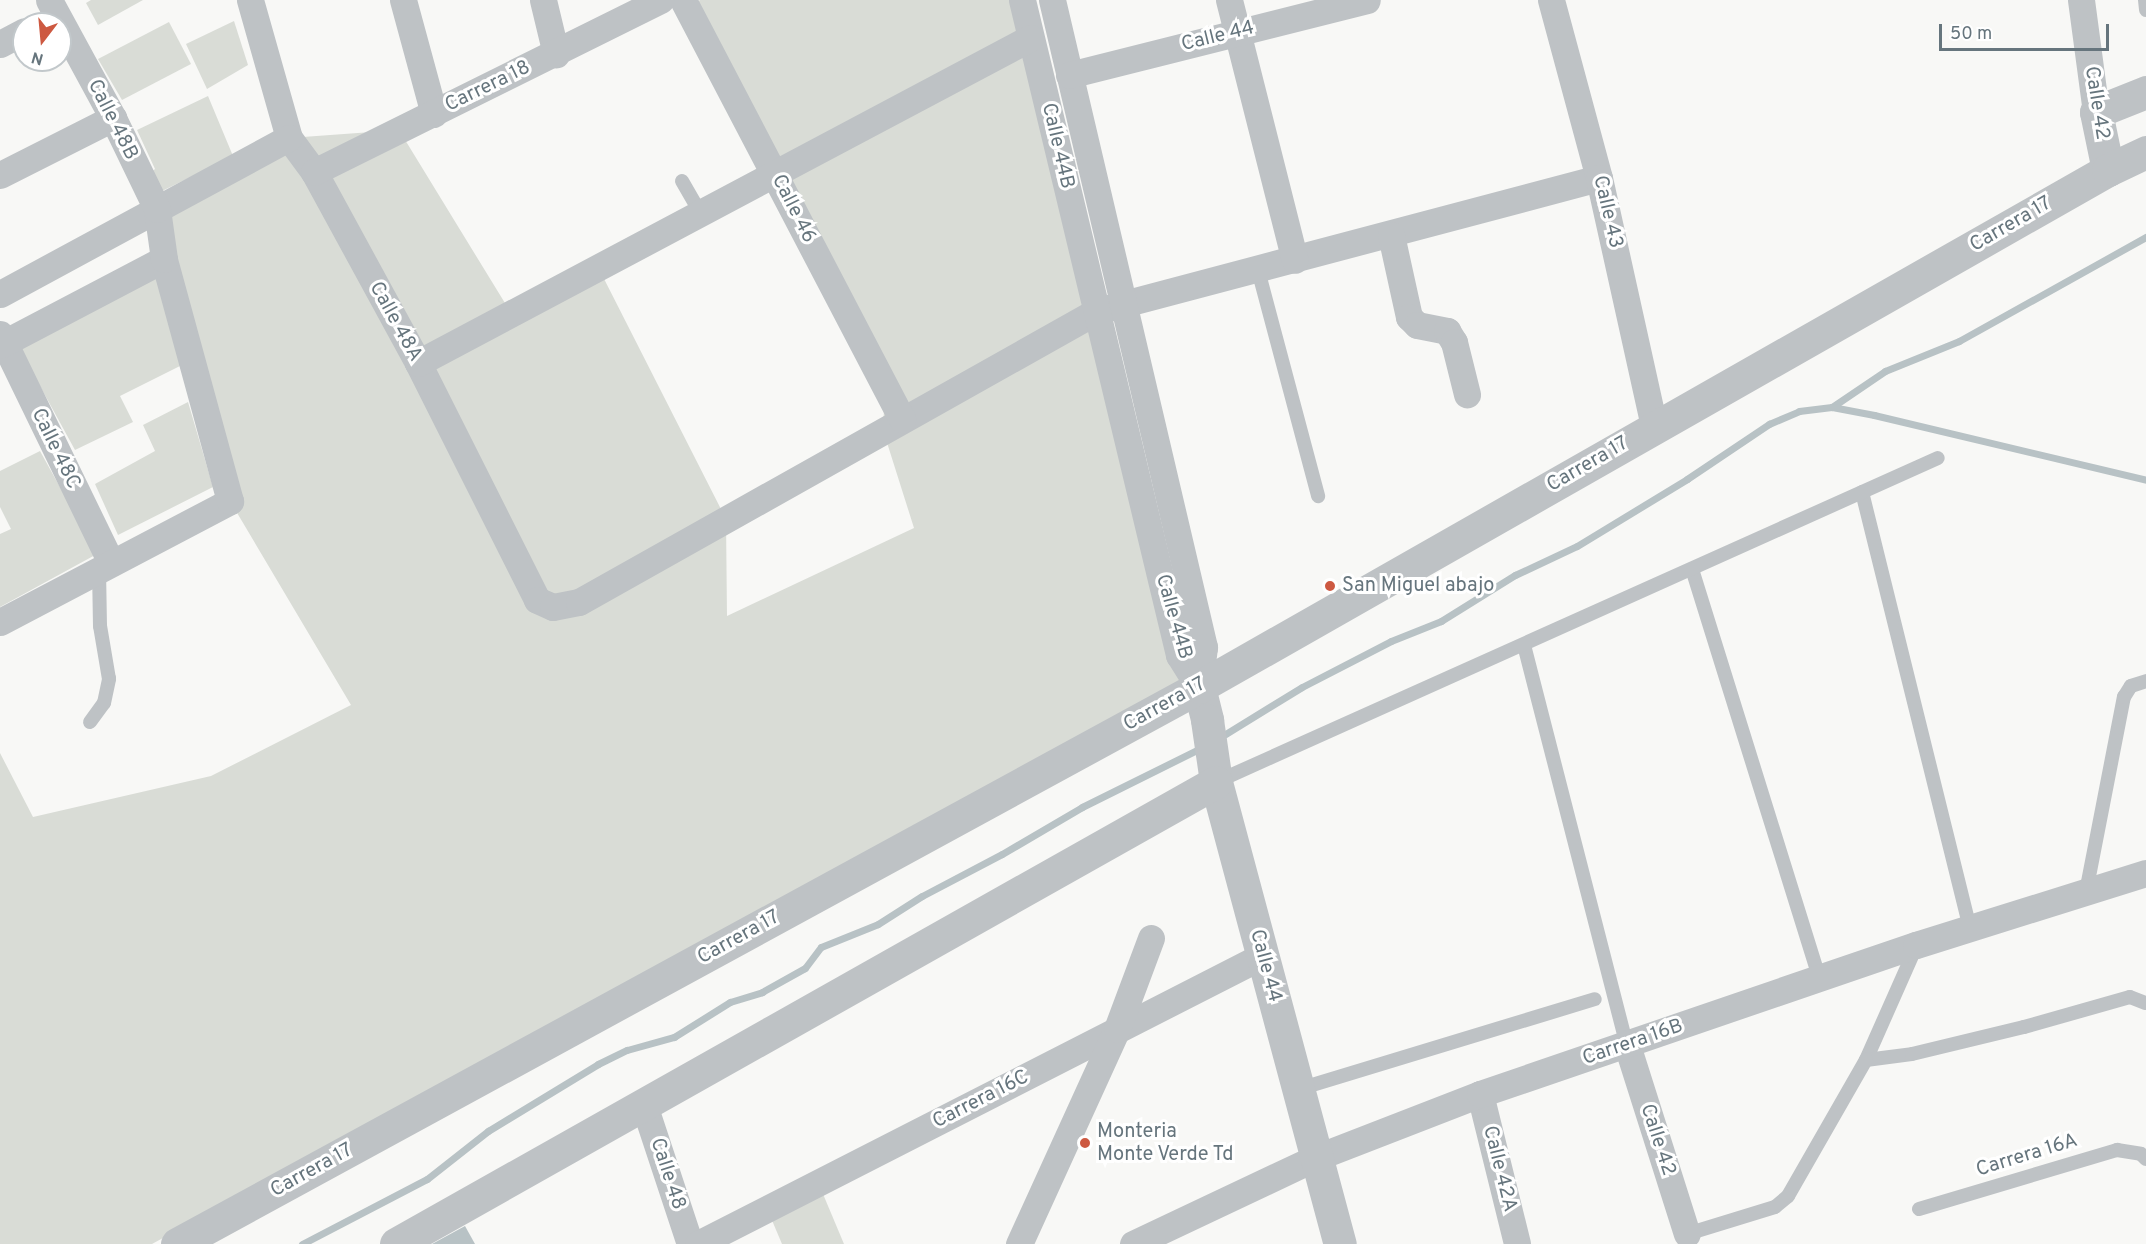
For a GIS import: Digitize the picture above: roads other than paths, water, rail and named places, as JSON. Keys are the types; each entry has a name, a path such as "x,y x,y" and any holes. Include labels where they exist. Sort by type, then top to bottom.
{"street":[{"name":"Calle 48A","path":"250,0 289,138 314,172 418,363 537,600 553,607 579,602 902,420"},
{"path":"403,0 434,114"},
{"name":"Carrera 18","path":"314,172 661,0"},
{"name":"Calle 46","path":"683,0 902,420"},
{"name":"Calle 44B","path":"1022,0 1097,311 1181,606 1204,648 1199,687"},
{"name":"Calle 44B","path":"1052,0 1123,304 1181,606"},
{"path":"1229,0 1295,260"},
{"name":"Calle 44","path":"1069,75 1367,0"},
{"name":"Calle 43","path":"1551,0 1599,178 1654,427"},
{"name":"Calle 42","path":"2081,0 2096,112 2108,170"},
{"path":"549,2 556,54"},
{"path":"418,363 1030,38"},
{"name":"Calle 48B","path":"72,52 113,118 157,209 164,259 230,501 105,566"},
{"path":"2096,112 2146,92"},
{"path":"0,175 113,118"},
{"path":"0,294 289,138"},
{"name":"Carrera 17","path":"177,1244 1199,687 2108,170 2146,152"},
{"path":"902,420 1097,311 1599,178"},
{"path":"1391,234 1409,317 1417,326 1448,331 1454,342 1467,394"},
{"path":"1,341 164,259"},
{"name":"Calle 48C","path":"1,341 105,566"},
{"path":"0,622 105,566"},
{"name":"Calle 44","path":"1199,687 1207,720 1215,777 1315,1158 1340,1244"},
{"path":"396,1244 644,1105 1215,777"},
{"name":"Carrera 16B","path":"1133,1244 1315,1158 1480,1094 1820,980 1916,945 1970,930 2146,873"},
{"path":"1019,1244 1117,1029 1151,938"},
{"name":"Carrera 16C","path":"698,1244 1262,956"},
{"name":"Calle 42","path":"1626,1045 1687,1234"},
{"path":"1066,1057 1085,1097"},
{"name":"Calle 42A","path":"1480,1094 1517,1244"},
{"name":"Calle 48","path":"644,1105 690,1244"}],"lane":[{"path":"2145,0 2146,10"},
{"path":"682,181 700,212"},
{"path":"1258,270 1318,496"},
{"path":"1215,777 1524,645 1938,458"},
{"path":"1862,492 1970,930"},
{"path":"90,722 104,703 109,679 100,626 105,566"},
{"path":"1692,569 1820,980"},
{"path":"1524,645 1626,1045"},
{"path":"2086,892 2124,697 2131,686 2146,681"},
{"path":"1687,1234 1775,1207 1788,1196 1866,1060 1916,945"},
{"path":"1866,1060 1923,1051 2024,1027 2130,997 2146,1003"},
{"path":"1298,1090 1595,999"},
{"name":"Carrera 16A","path":"1919,1209 2117,1150 2141,1155 2146,1159"}],"waterway":[{"path":"1832,407 1885,371 1959,341 2146,237"},
{"path":"1219,738 1302,687 1391,641 1441,621 1515,575 1577,546 1687,479 1769,424 1799,411 1832,407 1874,415 2146,480"},
{"path":"302,1244 427,1179 488,1131 598,1064 627,1050 674,1037 730,1002 762,992 805,968 821,947 878,924 922,896 1002,854 1082,807 1201,748"}],"place":[{"name":"San Miguel abajo","path":"1330,586"},
{"name":"Monteria Monte Verde Td","path":"1085,1143"}]}
